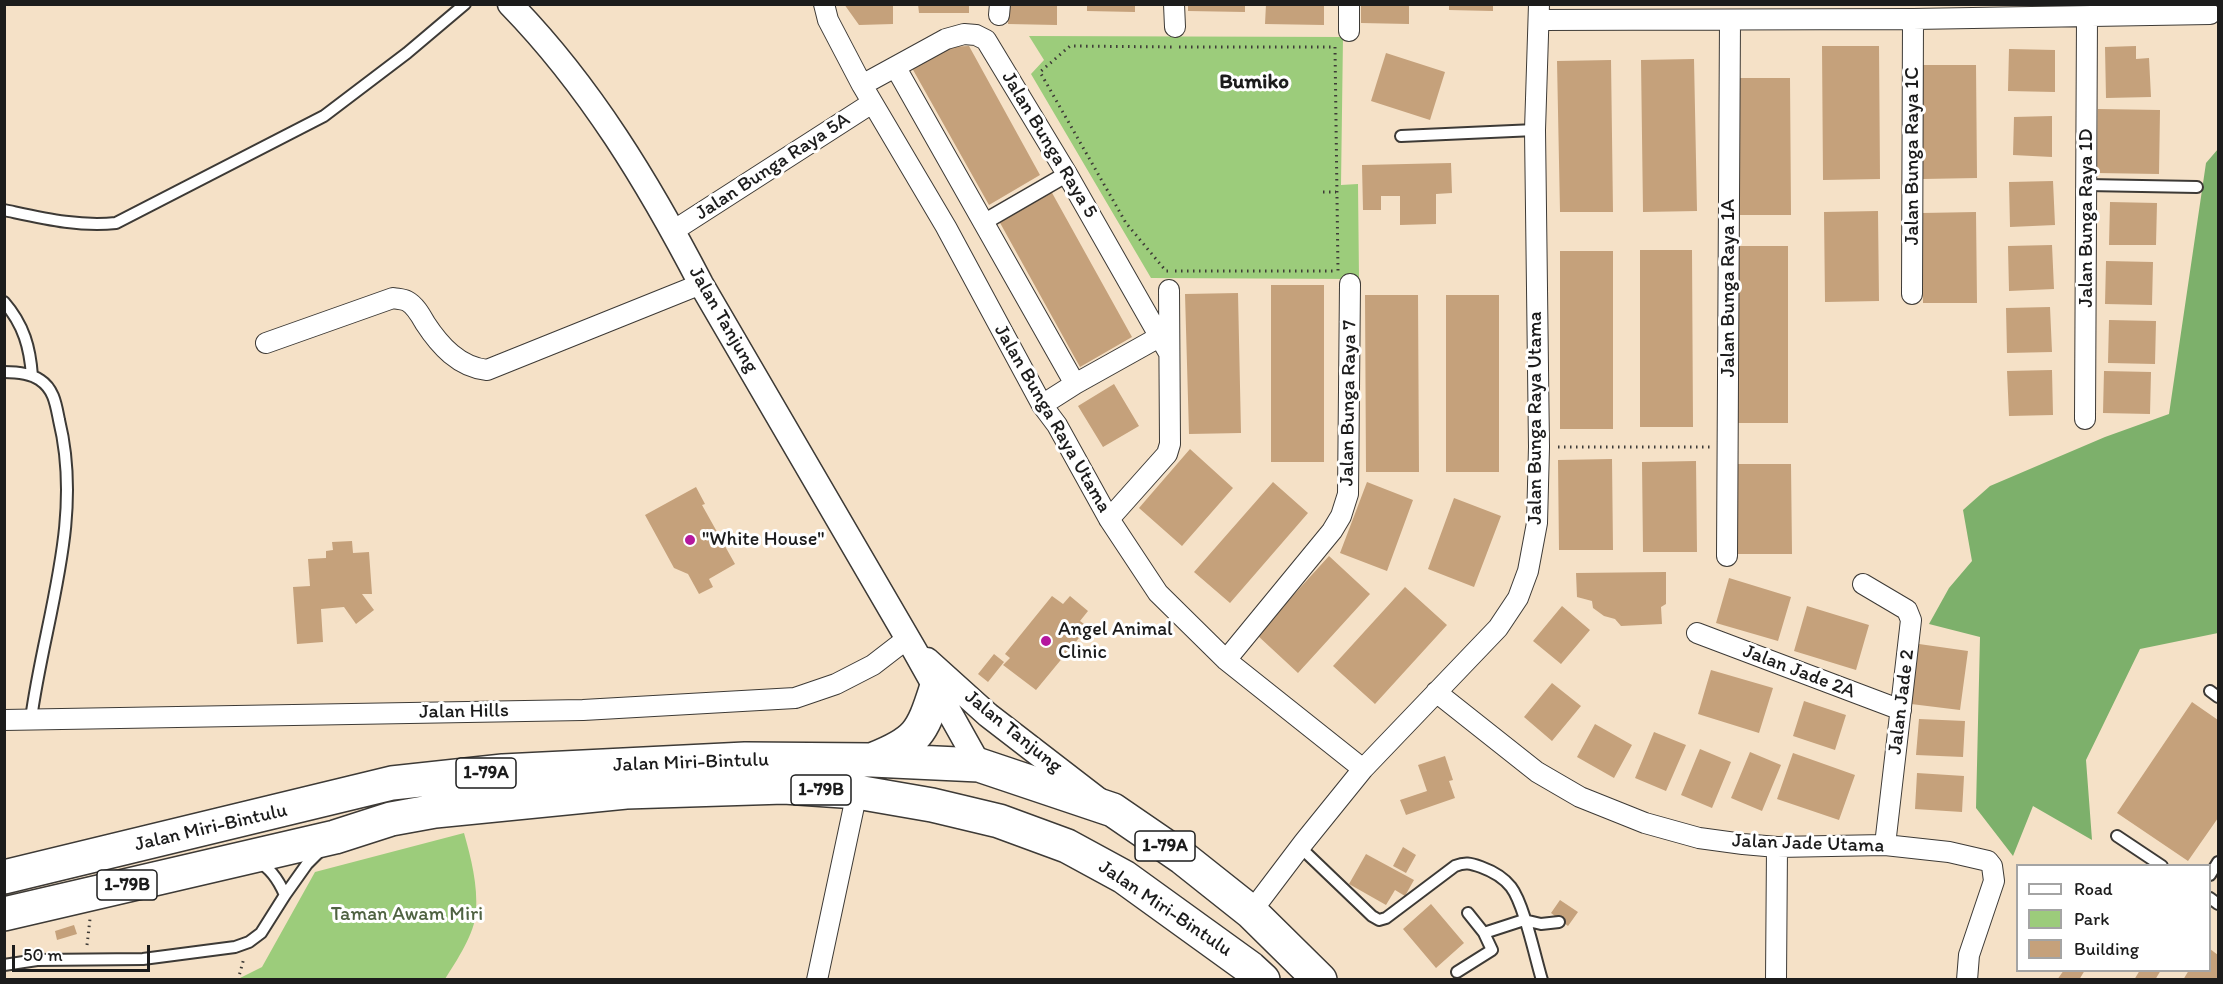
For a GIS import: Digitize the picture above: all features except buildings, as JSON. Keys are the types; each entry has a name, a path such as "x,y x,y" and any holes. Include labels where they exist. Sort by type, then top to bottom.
{"highway":[{"path":"872,760 900,749 916,736 927,717 936,689"},
{"name":"Jalan Miri-Bintulu","path":"4,877 392,783 515,770 745,759 872,760 979,765 1113,810 1184,858 1251,912 1320,980"},
{"path":"979,765 1067,846"},
{"name":"Jalan Miri-Bintulu","path":"4,914 335,837 392,819 435,811 615,793 784,787 857,792 932,805 999,821 1067,846 1124,877 1250,968 1263,980"}],"street":[{"name":"Jalan Tanjung","path":"510,4 541,36 602,115 673,231 701,285 912,645 979,765"},
{"name":"Jalan Bunga Raya Utama","path":"824,4 828,20 862,85 946,227 1042,405 1057,425 1109,519 1158,593 1226,660 1363,769"},
{"path":"1174,4 1175,27"},
{"path":"1349,4 1349,31"},
{"path":"1539,12 1730,20 1813,11 1913,19 2210,14"},
{"name":"Jalan Bunga Raya Utama","path":"1251,912 1363,769 1498,628 1518,598 1528,571 1538,523 1535,130 1539,12"},
{"name":"Jalan Bunga Raya 1D","path":"2085,419 2087,17"},
{"name":"Jalan Bunga Raya 1C","path":"1912,294 1913,19"},
{"name":"Jalan Bunga Raya 1A","path":"1727,556 1730,20"},
{"name":"Jalan Bunga Raya 5","path":"862,85 946,39 964,34 976,35 986,40 1165,344"},
{"path":"896,68 1075,384"},
{"name":"Jalan Bunga Raya 5A","path":"673,231 872,103"},
{"path":"984,222 1066,174"},
{"name":"Jalan Bunga Raya 7","path":"1226,660 1332,531 1341,516 1348,494 1350,284"},
{"path":"266,343 393,298 409,302 422,317 436,341 453,356 476,369 487,370 701,285"},
{"path":"1109,519 1167,454 1170,444 1165,344 1169,290"},
{"path":"1042,405 1075,384 1165,344"},
{"name":"Jalan Jade 2","path":"1863,584 1907,610 1911,620 1885,845"},
{"name":"Jalan Jade 2A","path":"1697,633 1901,710"},
{"name":"Jalan Tanjung","path":"912,645 988,715 1113,810"},
{"name":"Jalan Hills","path":"4,720 583,710 795,698 836,684 912,645"},
{"name":"Jalan Jade Utama","path":"1436,692 1537,772 1580,797 1646,823 1699,838 1778,847 1885,845 1949,852 1988,861 1992,866 1994,881 1969,955 1967,980"},
{"path":"817,980 857,792"},
{"path":"1776,980 1778,847"}],"lane":[{"path":"4,210 94,226 116,223 324,116 407,53 465,4"},
{"path":"1401,136 1535,130"},
{"path":"2087,185 2197,186"},
{"path":"4,302 19,322 26,338 32,376"},
{"path":"4,372 20,372 32,376 40,380 53,394 66,453 67,497 58,584 31,719"},
{"path":"2117,836 2159,864"},
{"path":"4,965 36,960 143,959 236,947 249,942 261,933 307,864 335,837"},
{"path":"1300,847 1372,916 1379,920 1386,918 1455,866 1469,862 1491,870 1510,886 1519,903 1542,980"},
{"path":"249,856 264,864 280,884 285,895"},
{"path":"1457,972 1492,950 1484,933 1468,913"},
{"path":"1484,933 1524,920 1541,924 1559,922"}],"path":[{"path":"1070,46 1335,47 1336,192 1338,271 1166,271 1126,223 1041,72 1070,46"},
{"path":"1323,192 1336,192"},
{"path":"1539,447 1728,447"}],"green space":[{"path":"1029,36 1343,37 1341,185 1358,184 1359,279 1151,278 1031,74 1044,60"},
{"path":"2218,149 2218,633 2140,649 2086,760 2092,840 2033,806 2013,856 1976,808 1980,637 1929,624 1949,588 1972,561 1963,510 1990,486 2105,437 2169,414 2206,163"},
{"name":"Taman Awam Miri","path":"464,833 475,882 475,920 469,938 445,979 238,979 262,967 315,872"}],"place":[{"name":"\"White House\"","path":"690,540"},
{"name":"Angel Animal Clinic","path":"1046,641"}],"district":[{"name":"Bumiko","path":"1254,83"}]}
